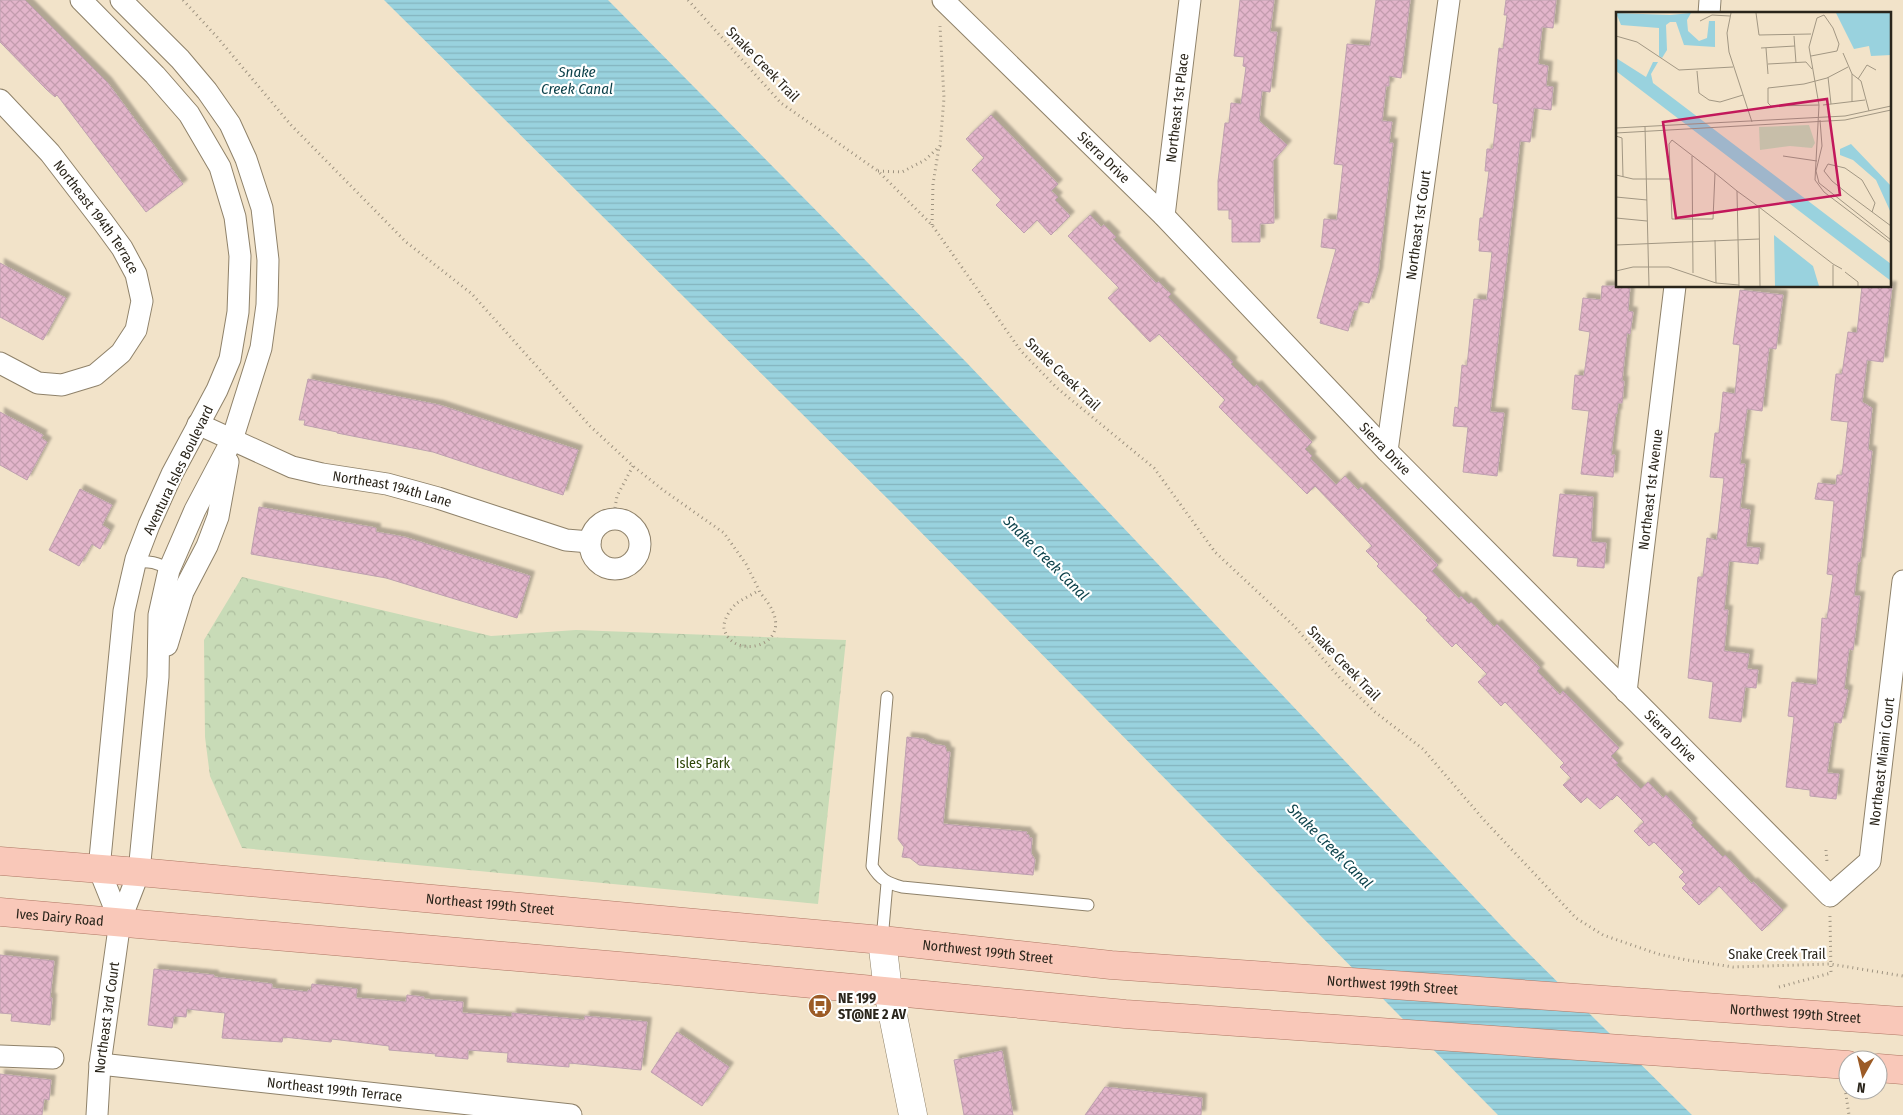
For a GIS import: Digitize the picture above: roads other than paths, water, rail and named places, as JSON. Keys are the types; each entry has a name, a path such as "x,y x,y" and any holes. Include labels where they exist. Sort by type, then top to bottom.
{"main road":[{"path":"0,861 99,869"},
{"name":"Northeast 199th Street","path":"99,869 882,940"},
{"name":"Ives Dairy Road","path":"0,912 120,921"},
{"path":"120,921 1125,1014 1838,1064"},
{"name":"Northwest 199th Street","path":"882,940 1111,965 1344,983 1903,1021"},
{"path":"1888,1069 1903,1070"}],"street":[{"name":"Aventura Isles Boulevard","path":"81,0 155,75 188,114 220,167 235,216 240,256 238,312 230,359 217,390 168,482 149,525 135,562 121,632 99,869 120,921"},
{"path":"121,0 208,91 230,124 246,159 262,208 268,260 267,305 262,348 232,440 218,517 207,546 183,592 158,677"},
{"name":"Northeast 1st Place","path":"1164,216 1190,0"},
{"name":"Northeast 1st Court","path":"1387,451 1449,0"},
{"name":"Sierra Drive","path":"941,9 1164,216 1387,451 1830,896"},
{"name":"Northeast 194th Terrace","path":"0,100 59,165 122,248 136,274 142,301 136,330 121,353 95,375 62,385 38,383 0,363"},
{"name":"Northeast 1st Avenue","path":"1626,692 1676,288"},
{"name":"Northeast 194th Lane","path":"198,424 292,468 387,484 438,498 566,540 590,542"},
{"path":"120,921 139,872 158,677 159,615 169,570 195,510 232,440"},
{"name":"Northeast Miami Court","path":"1830,896 1870,861 1903,581"},
{"name":"Northeast 3rd Court","path":"97,1115 100,1064 120,921"},
{"path":"882,940 888,991 913,1115"},
{"path":"0,1056 53,1058"},
{"name":"Northeast 199th Terrace","path":"100,1064 571,1115"}],"lane":[{"path":"135,562 149,561 159,563 169,570"},
{"path":"888,697 872,866 878,877 887,883 902,887 1088,905"},
{"path":"882,940 887,883"}],"water":[{"name":"Snake Creek Canal","path":"384,0 608,0 967,363 1512,937 1692,1115 1498,1115 894,505"}],"place":[{"name":"NE 199 ST@NE 2 AV","path":"820,1006"}],"park label":[{"name":"Isles Park","path":"703,763"}]}
